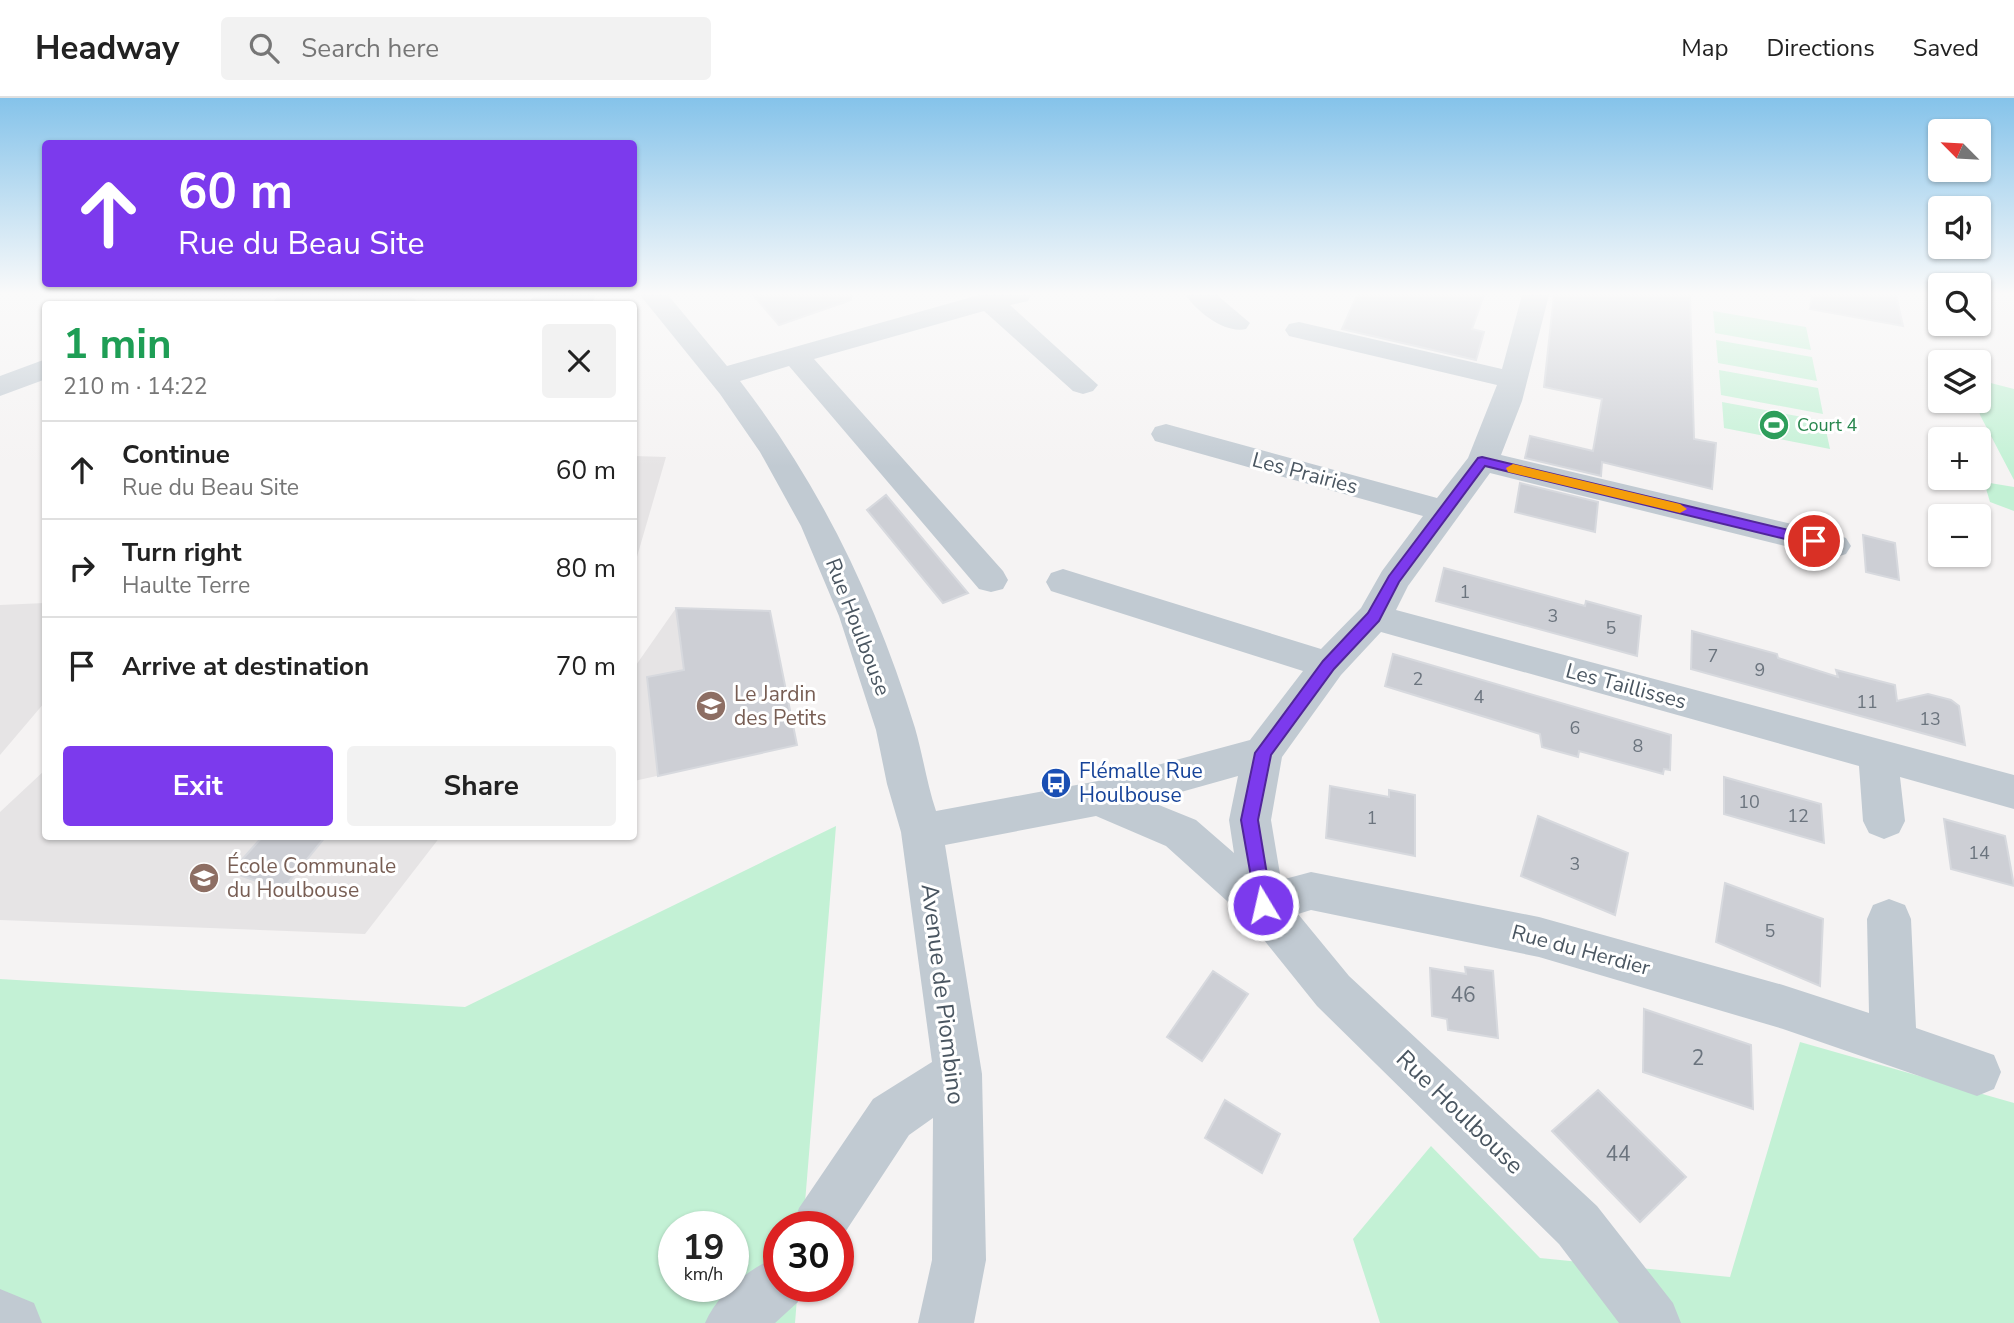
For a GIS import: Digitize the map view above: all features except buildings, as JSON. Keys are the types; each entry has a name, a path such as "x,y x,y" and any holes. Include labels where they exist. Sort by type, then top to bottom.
{"street":[{"name":"Rue Houlbouse","path":"700,352 774,449 818,526 857,616 896,730 922,832"},
{"path":"720,377 809,352"},
{"path":"1046,352 1083,385"},
{"path":"1393,352 1512,380"},
{"path":"1263,905 1250,820 1263,753 1328,665 1374,617 1394,580 1482,461 1491,445 1518,352"},
{"path":"796,356 990,580"},
{"path":"0,387 42,370"},
{"name":"Les Prairies","path":"1166,434 1444,511"},
{"path":"1482,461 1834,546"},
{"path":"1063,582 1328,665"},
{"name":"Les Taillisses","path":"1374,617 2014,792"},
{"path":"922,832 1098,798 1263,753"},
{"path":"1878,755 1884,821"},
{"name":"Rue Houlbouse","path":"1098,798 1181,833 1263,905 1333,991 1578,1225 1653,1323"},
{"name":"Avenue de Piombino","path":"922,832 958,1074 959,1260 946,1323"},
{"name":"Rue du Herdier","path":"1263,905 1311,891 1538,937 1783,1007 1978,1072"},
{"path":"1889,919 1893,1043"},
{"path":"829,1211 891,1117 958,1074"},
{"path":"733,1323 763,1297"},
{"path":"0,1317 14,1323"}],"shaded area":[{"path":"637,456 666,457 637,557"},
{"path":"42,603 42,706 0,755 0,605"},
{"name":"Le Jardin des Petits","path":"676,608 770,611 797,745 637,780 637,664"},
{"name":"École Communale du Houlbouse","path":"42,773 42,840 438,840 365,934 0,920 0,812"}],"green space":[{"path":"1717,352 1785,352 1812,357 1817,381 1718,363"},
{"path":"1719,370 1818,388 1823,414 1721,395"},
{"path":"1991,383 2014,389 2014,480 1991,436 1991,427 1986,427 1980,415 1991,413"},
{"name":"Court 4","path":"1722,402 1824,421 1830,449 1724,428"},
{"path":"1991,483 2014,487 2014,511 1990,502 1986,490 1991,490"},
{"path":"836,826 804,1211 763,1211 763,1302 797,1302 795,1323 0,1323 0,979 465,1007"},
{"path":"1800,1042 2014,1103 2014,1323 1380,1323 1353,1239 1431,1146 1540,1258 1730,1277"}],"slow traffic":[{"path":"1513,468 1680,509"}],"place":[{"name":"Court 4","path":"1774,425"},
{"name":"Le Jardin des Petits","path":"711,706"},
{"name":"Flémalle Rue Houlbouse","path":"1056,783"},
{"name":"École Communale du Houlbouse","path":"204,878"}],"route":[{"path":"1263,905 1250,820 1263,753 1328,665 1374,617 1394,580 1482,461 1814,541"}]}
